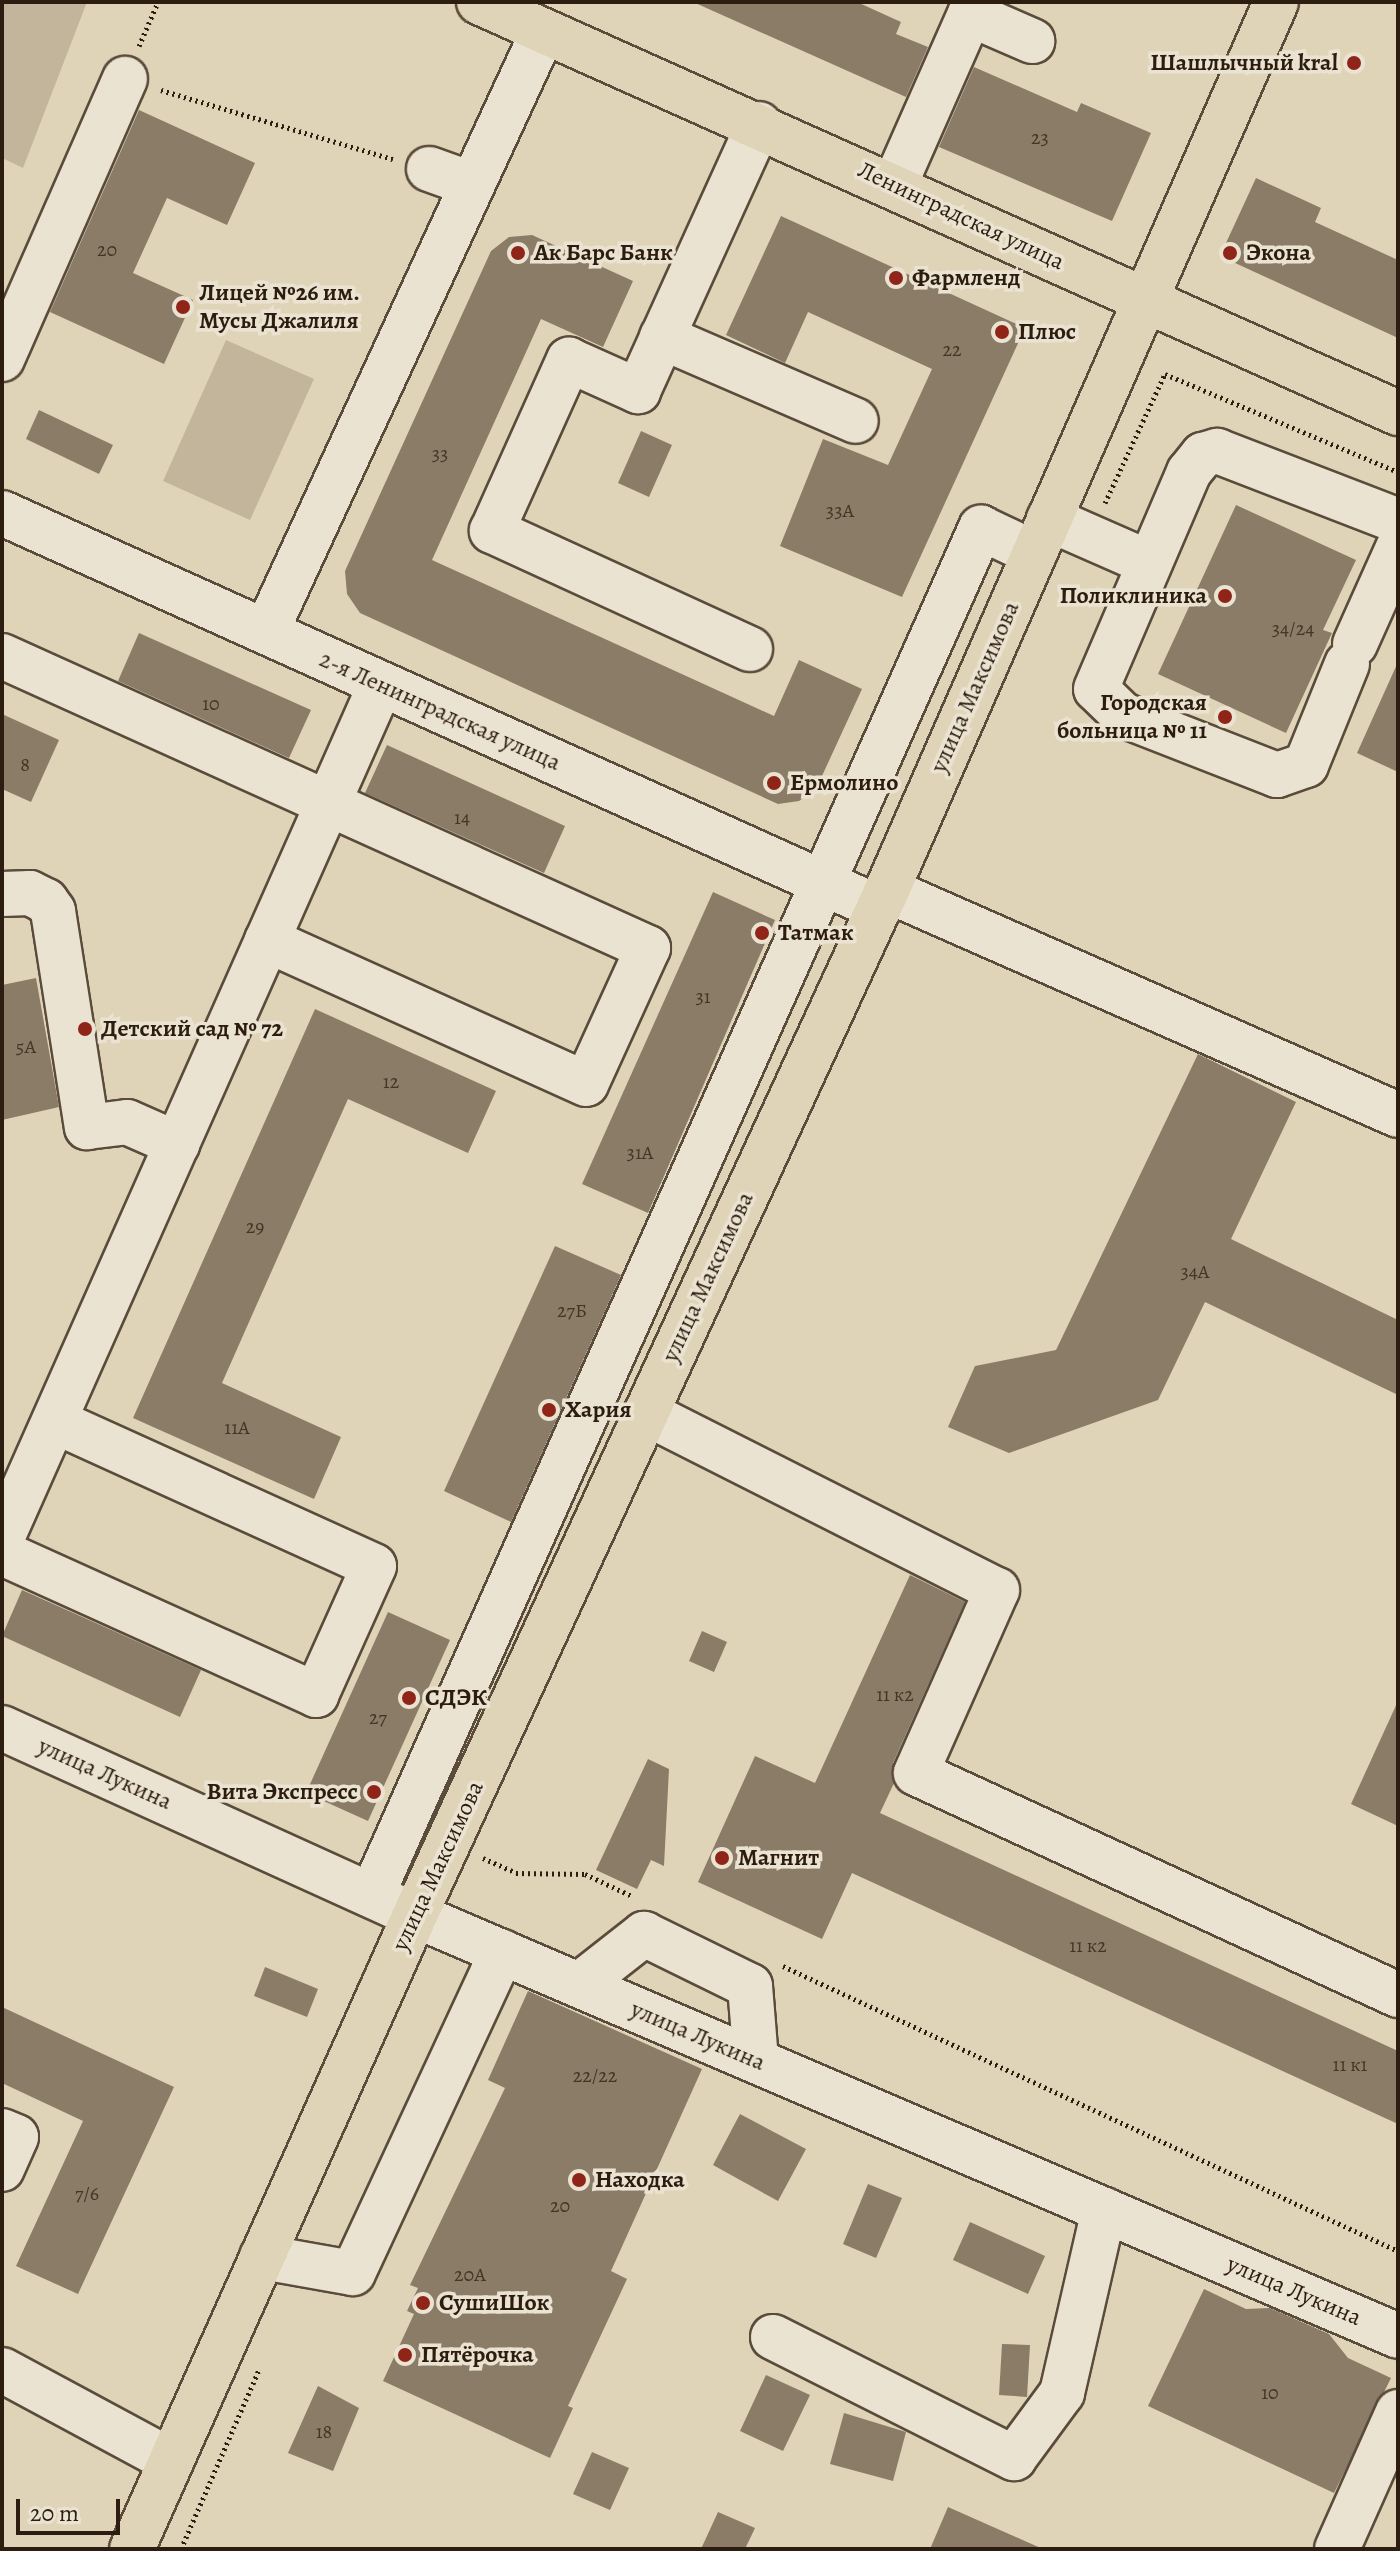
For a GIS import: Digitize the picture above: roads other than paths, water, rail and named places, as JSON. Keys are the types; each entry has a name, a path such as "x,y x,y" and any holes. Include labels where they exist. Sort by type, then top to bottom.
{"main road":[{"name":"Ленинградская улица","path":"447,2 533,28"},
{"name":"Ленинградская улица","path":"479,2 895,184 1144,300 1398,413"},
{"name":"улица Максимова","path":"132,2549 415,1915 883,899 1276,2"}],"street":[{"path":"895,184 970,14 1032,41"},
{"path":"266,632 471,184 533,28"},
{"path":"2,359 125,79"},
{"path":"750,649 492,531 569,360 638,391 759,124"},
{"path":"429,169 471,184"},
{"path":"662,337 856,421"},
{"path":"1398,521 1217,451 1203,455 1189,472 1096,689 1123,715 1277,775 1306,765 1398,548"},
{"name":"2-я Ленинградская улица","path":"2,513 823,883 883,899 1398,1115"},
{"path":"372,1895 981,528 1041,536 1090,536 1149,563"},
{"path":"2,656 648,948 586,1084 267,940"},
{"path":"2,1538 381,684"},
{"path":"2,894 30,893 46,901 53,911 87,1127 127,1122 177,1144"},
{"path":"646,1413 997,1590 916,1773 1398,1995"},
{"path":"2,1553 316,1695 374,1566 54,1421"},
{"name":"улица Лукина","path":"4,1735 415,1915 1398,2336"},
{"path":"579,1985 644,1934 750,1986 756,2061"},
{"path":"262,2257 353,2273 502,1952"},
{"path":"2,2131 16,2137 2,2169"},
{"path":"773,2337 1014,2458 1062,2393 1104,2210"},
{"path":"2,2370 171,2461"},
{"path":"1337,2549 1398,2412"}],"place":[{"name":"Шашлычный kral","path":"1354,63"},
{"name":"Ак Барс Банк","path":"518,253"},
{"name":"Экона","path":"1230,253"},
{"name":"Фармленд","path":"896,278"},
{"name":"Лицей №26 им. Мусы Джалиля","path":"183,307"},
{"name":"Плюс","path":"1002,332"},
{"name":"Поликлиника","path":"1225,596"},
{"name":"Городская больница № 11","path":"1225,717"},
{"name":"Ермолино","path":"774,783"},
{"name":"Татмак","path":"762,933"},
{"name":"Детский сад № 72","path":"85,1029"},
{"name":"Хария","path":"549,1410"},
{"name":"СДЭК","path":"409,1698"},
{"name":"Вита Экспресс","path":"374,1792"},
{"name":"Магнит","path":"722,1858"},
{"name":"Находка","path":"579,2180"},
{"name":"СушиШок","path":"423,2303"},
{"name":"Пятёрочка","path":"405,2355"}]}
